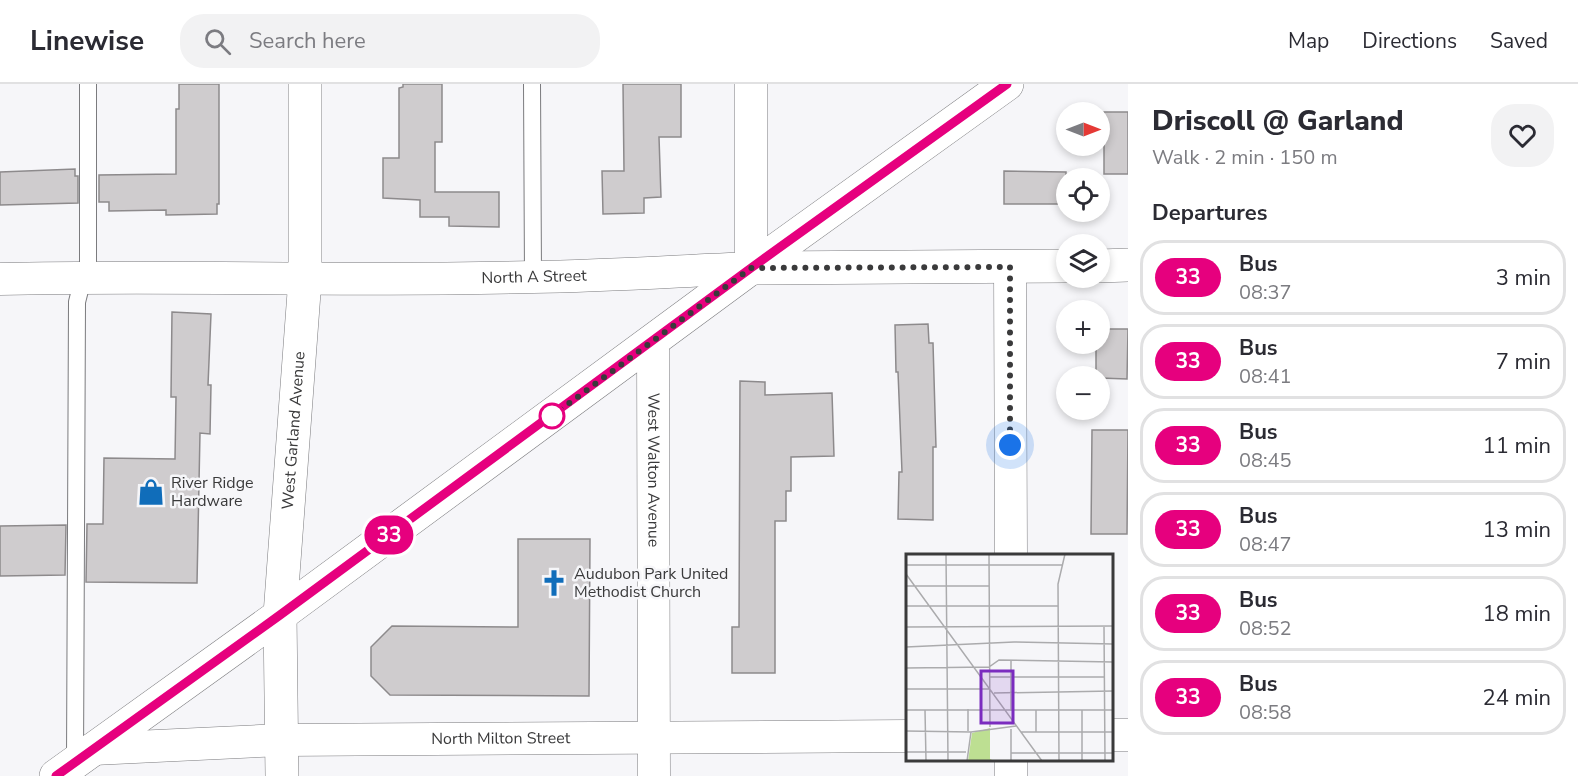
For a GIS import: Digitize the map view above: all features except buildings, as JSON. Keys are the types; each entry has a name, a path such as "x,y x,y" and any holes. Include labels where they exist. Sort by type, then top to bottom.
{"main road":[{"name":"West Garland Avenue","path":"282,776 280,615 305,279 305,84"},
{"path":"75,762 653,342 979,94 1007,84"},
{"path":"1110,266 1128,265"},
{"name":"North A Street","path":"751,268 1056,266"}],"street":[{"path":"751,84 751,268"},
{"path":"1010,267 1011,554"},
{"name":"North A Street","path":"0,279 88,277 532,278 751,268"},
{"name":"West Walton Avenue","path":"653,342 654,776"},
{"name":"North Milton Street","path":"75,762 282,740 906,736"}],"lane":[{"path":"75,762 77,302 80,290 88,277 88,84"},
{"path":"532,84 532,278"}],"bus line":[{"name":"33","path":"56,776 280,615 751,268 1007,84"}],"place":[{"name":"River Ridge Hardware","path":"151,492"},
{"name":"Audubon Park United Methodist Church","path":"554,583"}],"route":[{"path":"552,416 751,268 1010,267 1010,445"}]}
